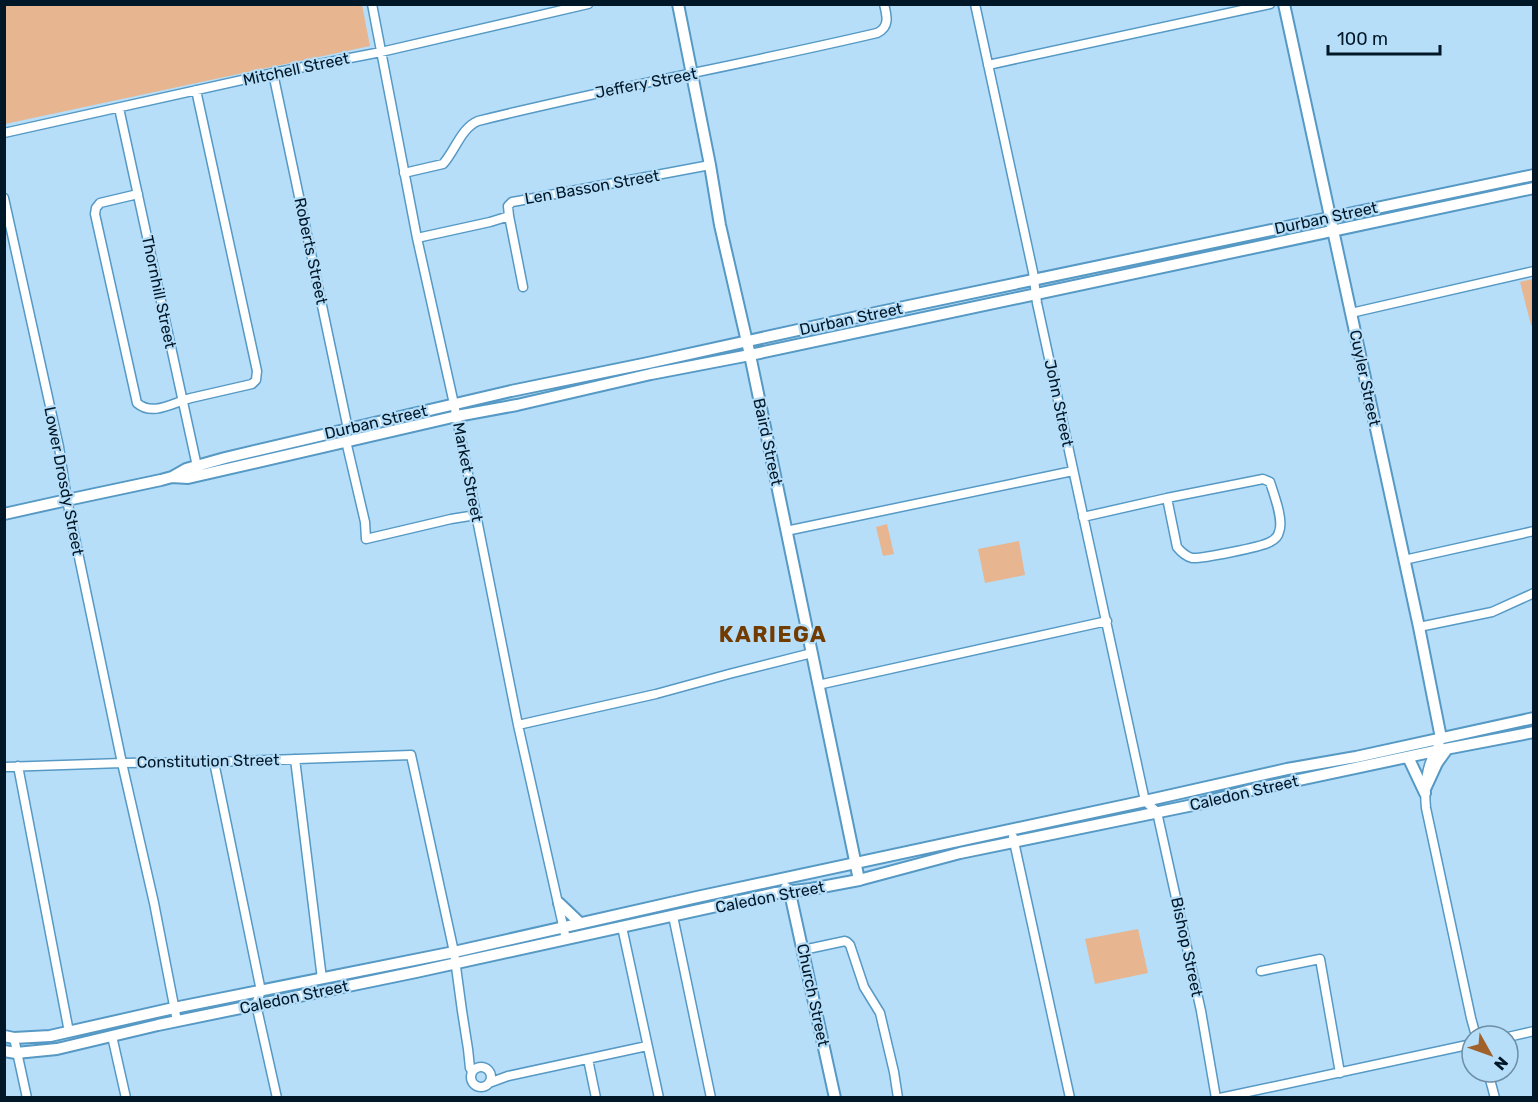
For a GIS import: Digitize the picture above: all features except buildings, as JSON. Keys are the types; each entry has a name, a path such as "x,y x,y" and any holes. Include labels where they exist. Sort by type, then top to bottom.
{"main road":[{"name":"Baird Street","path":"678,4 720,225 750,355 858,880"},
{"name":"Cuyler Street","path":"1284,4 1441,738"},
{"name":"Durban Street","path":"198,471 263,448 454,404 1533,175"},
{"name":"Durban Street","path":"4,514 172,477 186,469 198,471 346,441 651,374 750,355 1533,188"},
{"name":"Caledon Street","path":"4,1051 16,1053 57,1049 256,1004 407,974 455,957 580,923 1287,769 1356,757 1533,718"},
{"name":"Caledon Street","path":"9,1037 42,1037 322,979 566,939 776,893 790,893 858,880 960,853 1533,732"},
{"path":"1435,751 1441,738"},
{"path":"1425,791 1437,763 1447,749"},
{"path":"1408,757 1425,791"},
{"path":"773,881 783,885 790,893 800,875"},
{"name":"Church Street","path":"790,893 835,1098"},
{"path":"560,903 580,923"}],"street":[{"name":"Market Street","path":"372,4 417,238 457,416 518,724 560,903 566,939"},
{"name":"Mitchell Street","path":"4,133 588,4"},
{"name":"Jeffery Street","path":"404,173 443,164 466,130 478,121 596,93 691,75 877,33 887,22 884,4"},
{"name":"John Street","path":"975,4 1034,280 1035,294 1145,801"},
{"path":"988,65 1270,4"},
{"name":"Roberts Street","path":"273,73 348,429"},
{"path":"138,194 100,203 95,214 138,403 150,410 249,385 256,380 257,372 196,90"},
{"name":"Thornhill Street","path":"119,108 198,471"},
{"name":"Len Basson Street","path":"417,238 509,216 508,206 513,202 710,165"},
{"name":"Lower Drosdy Street","path":"4,198 59,447 67,500 154,903 177,1021"},
{"path":"509,216 524,287"},
{"path":"1350,313 1533,272"},
{"path":"346,441 366,539 476,515"},
{"path":"786,531 1073,471"},
{"path":"1083,517 1167,498 1266,480 1270,482 1275,500 1280,531 1275,539 1264,544 1200,558 1188,557 1177,547 1167,498"},
{"path":"1404,560 1533,531"},
{"path":"1419,627 1492,612 1533,593"},
{"path":"818,685 1107,621"},
{"path":"518,724 656,694 812,653"},
{"path":"1435,751 1428,766 1425,808 1473,1024"},
{"name":"Constitution Street","path":"4,767 411,755 455,957"},
{"path":"295,759 322,979"},
{"path":"214,762 261,991 256,1004 277,1098"},
{"path":"18,766 69,1032"},
{"path":"1145,801 1157,812"},
{"name":"Bishop Street","path":"1157,812 1218,1098"},
{"path":"1011,830 1070,1098"},
{"path":"673,916 711,1098"},
{"path":"622,927 659,1098"},
{"path":"803,950 844,941 850,945 864,987 879,1011 898,1098"},
{"path":"455,957 472,1071 471,1080 474,1085 482,1087 508,1076 647,1046"},
{"path":"1261,971 1320,959 1340,1072"},
{"path":"112,1036 126,1098"},
{"path":"9,1037 16,1053 27,1098"},
{"path":"1218,1098 1460,1047"},
{"path":"468,1049 491,1077 489,1083"},
{"path":"588,1059 596,1098"},
{"path":"472,1071 476,1067 508,1076"}],"shaded area":[{"path":"4,5 362,5 370,46 5,124"},
{"path":"1533,279 1533,325 1531,325 1520,282"},
{"path":"887,524 894,554 883,556 876,527"},
{"path":"1019,541 1025,575 985,583 978,549"},
{"path":"1138,929 1148,973 1095,984 1085,939"}],"district":[{"name":"KARIEGA","path":"773,634"}]}
